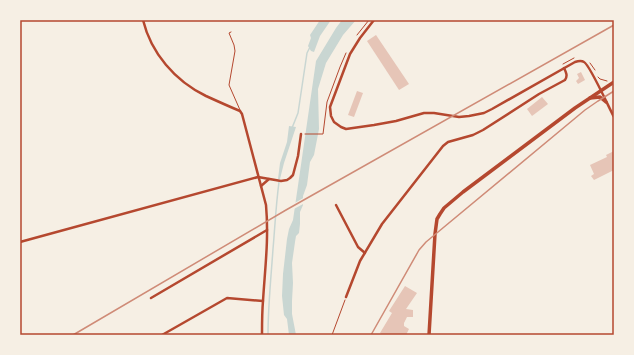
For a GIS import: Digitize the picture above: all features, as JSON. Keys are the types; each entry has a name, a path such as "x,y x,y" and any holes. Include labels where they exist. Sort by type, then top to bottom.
{"main road":[{"path":"429,335 435,234 437,219 444,208 548,127 614,82"},
{"path":"589,98 600,97 606,102"}],"street":[{"path":"143,20 149,38 158,55 176,76 204,95 240,111 242,114 266,206 268,229 262,335"},
{"path":"374,20 350,54 330,107 331,116 334,122 341,128 352,129 424,113 459,117 484,113 575,62 581,61 586,62 591,70 614,117"},
{"path":"346,297 360,261 382,224 443,146 448,142 473,135 483,130 539,94 565,80 567,78 567,74 564,68"},
{"path":"20,242 258,177 281,181 287,180 293,175 298,156 301,134"},
{"path":"261,186 269,179"},
{"path":"336,205 358,247 365,253"},
{"path":"151,298 268,229"},
{"path":"162,335 227,298 263,302"}],"lane":[{"path":"231,32 229,33 234,45 235,55 230,85 240,111"}],"path":[{"path":"305,134 318,134"},
{"path":"332,335 346,297"}],"shaded area":[{"path":"320,20 331,20 320,36 314,52 311,51 308,46 311,38 310,35"},
{"path":"342,20 356,20 343,35 326,63 318,89 319,129 314,155 310,162 307,185 303,196 303,205 300,212 299,233 296,236 292,263 292,314 296,335 289,335 287,319 284,315 282,296 283,274 287,239 293,220 316,61"},
{"path":"289,126 296,127 280,179 278,179 280,163 287,142"}],"pier":[{"path":"305,197 305,203 292,210 293,204"}],"building":[{"path":"376,35 409,84 399,90 367,41"},
{"path":"581,72 585,80 578,84 576,81 579,78 577,74"},
{"path":"357,91 363,93 354,117 348,115"},
{"path":"542,97 548,104 532,116 527,109"},
{"path":"614,151 614,170 594,180 591,176 594,174 590,165 607,157 606,155"},
{"path":"405,286 417,293 406,309 413,310 413,317 407,317 404,323 404,326 409,329 406,335 383,335 380,333 392,313 389,311"}],"waterway":[{"path":"292,128 298,113 307,53 310,47"},
{"path":"268,335 268,313 279,182"}],"railway":[{"path":"73,335 286,210 614,25"},
{"path":"371,335 419,250 426,242 585,110 614,91"}]}
